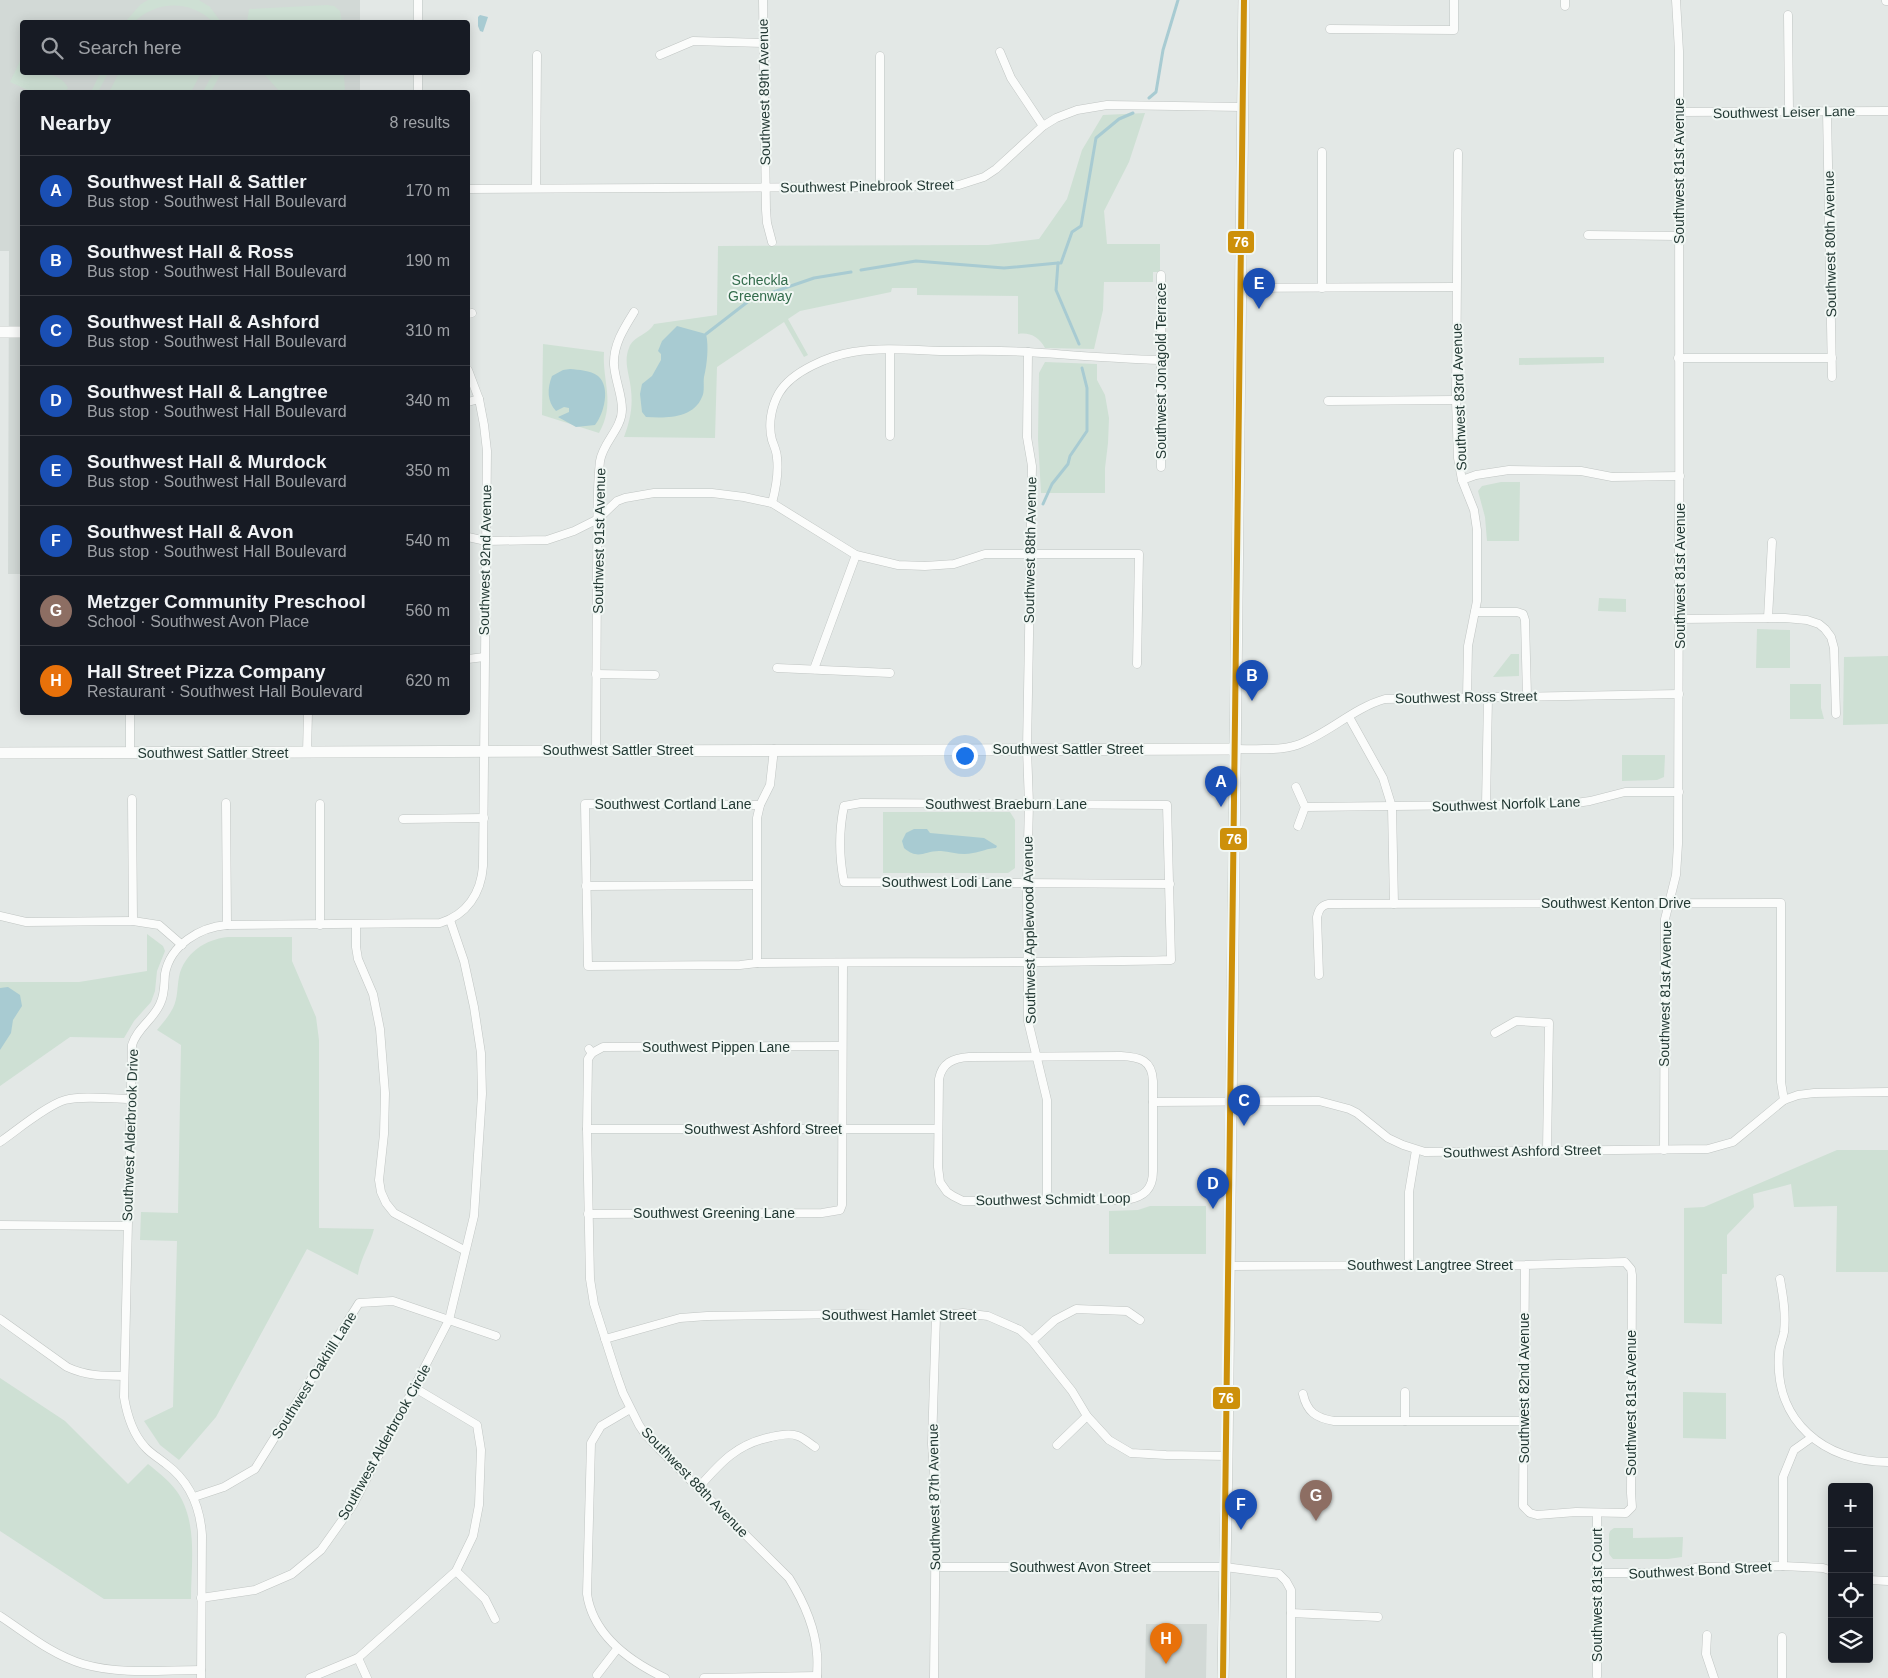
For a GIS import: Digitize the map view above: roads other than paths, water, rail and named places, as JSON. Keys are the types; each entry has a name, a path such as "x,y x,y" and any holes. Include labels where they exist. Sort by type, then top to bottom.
{"main road":[{"path":"1223,1678 1230,1266 1244,0"},
{"path":"0,332 20,332"},
{"name":"Southwest Sattler Street","path":"0,753 1236,749"}],"street":[{"path":"418,0 418,20"},
{"name":"Southwest 89th Avenue","path":"764,0 763,43 767,223 772,242"},
{"path":"1330,29 1454,30 1454,0"},
{"name":"Southwest 81st Avenue","path":"1664,1150 1665,919 1676,875 1679,792 1679,51 1676,0"},
{"path":"1788,15 1789,112"},
{"path":"660,55 693,41 763,43"},
{"path":"1000,52 1011,78 1043,126"},
{"path":"536,188 537,56"},
{"path":"880,56 880,187"},
{"path":"418,75 418,90"},
{"name":"Southwest Pinebrook Street","path":"470,189 959,185 973,181 996,169 1043,126 1056,118 1077,110 1107,105 1243,107"},
{"name":"Southwest 80th Avenue","path":"1827,111 1832,377"},
{"name":"Southwest Leiser Lane","path":"1679,112 1888,111"},
{"path":"1322,152 1322,288"},
{"name":"Southwest 83rd Avenue","path":"1458,152 1456,287 1458,458 1462,480 1476,520 1477,601 1468,646 1467,698"},
{"path":"1588,235 1679,236"},
{"name":"Southwest Jonagold Terrace","path":"1161,276 1161,467"},
{"path":"1240,288 1456,287"},
{"name":"Southwest 91st Avenue","path":"596,750 600,459 616,430 622,411 620,389 614,366 614,354 623,331 634,312"},
{"path":"772,503 778,478 777,456 770,426 774,404 787,382 796,375 830,358 869,350 890,350 1028,352 1102,358 1160,360"},
{"path":"890,350 890,436"},
{"name":"Southwest 88th Avenue","path":"1027,749 1032,466 1027,437 1028,352"},
{"path":"1678,358 1832,358"},
{"name":"Southwest 92nd Avenue","path":"470,376 478,399 486,438 484,752"},
{"path":"470,401 478,399"},
{"path":"1328,401 1456,400"},
{"path":"1462,480 1476,475 1509,470 1581,471 1612,477 1680,476"},
{"path":"470,537 486,541 546,540 574,531 598,519 617,500 654,493 712,493 772,503 856,555 898,565 954,564 985,554 1139,554 1137,664"},
{"path":"1768,618 1772,542"},
{"path":"814,669 856,555"},
{"path":"1475,612 1517,612 1523,614 1525,620 1527,696"},
{"path":"1680,619 1768,618 1811,621 1822,626 1828,633 1834,648 1836,714"},
{"path":"470,659 484,657"},
{"path":"777,668 890,673"},
{"path":"596,674 655,675"},
{"name":"Southwest Ross Street","path":"1236,749 1295,746 1318,736 1361,709 1385,699 1680,694"},
{"path":"1486,805 1488,697"},
{"path":"130,715 130,753"},
{"path":"307,753 308,715"},
{"path":"1349,717 1383,778 1392,807 1394,904"},
{"name":"Southwest Applewood Avenue","path":"1027,749 1028,1021 1046,1100 1047,1200"},
{"path":"757,964 757,818 760,805 770,786 774,750"},
{"path":"450,920 460,914 472,901 480,885 483,866 484,752"},
{"path":"1296,787 1305,807 1298,826"},
{"name":"Southwest Norfolk Lane","path":"1305,807 1569,804 1590,802 1625,792 1679,792"},
{"path":"132,799 133,921"},
{"name":"Southwest Braeburn Lane","path":"844,882 841,857 841,820 844,806 861,803 1028,804 1168,805 1170,884"},
{"path":"226,804 227,926"},
{"path":"320,804 320,925"},
{"name":"Southwest Cortland Lane","path":"586,886 585,804 760,805"},
{"path":"403,819 484,818"},
{"name":"Southwest Lodi Lane","path":"844,882 1170,884"},
{"path":"756,885 586,886 588,966 1171,960 1170,884"},
{"name":"Southwest Kenton Drive","path":"1319,974 1317,916 1319,910 1328,904 1781,903 1781,1082 1784,1100"},
{"path":"0,916 26,922 133,921 159,925 182,945"},
{"name":"Southwest Alderbrook Drive","path":"201,1674 201,1525 194,1497 180,1477 152,1454 136,1435 126,1407 124,1376 127,1226 131,1052 134,1037 159,1006 163,998 167,968 175,953 182,945 204,930 214,926 427,924 450,920"},
{"name":"Southwest Alderbrook Circle","path":"201,1598 255,1590 292,1574 321,1550 353,1505 449,1320 464,1250 474,1216 482,1094 481,1053 464,961 450,920"},
{"path":"356,925 358,959 373,994 382,1048 385,1093 380,1180 382,1192 386,1204 394,1213 464,1250"},
{"path":"842,1128 843,963"},
{"path":"1496,1033 1516,1022 1549,1023 1547,1150"},
{"name":"Southwest Pippen Lane","path":"590,1051 603,1046 842,1046"},
{"name":"Southwest 88th Avenue","path":"590,1051 588,1059 587,1130 591,1290 623,1393 630,1409 646,1434 789,1578 801,1597 810,1620 816,1644 817,1677"},
{"name":"Southwest Schmidt Loop","path":"1121,1056 1139,1059 1146,1062 1151,1068 1153,1074 1153,1179 1146,1192 1136,1198 1126,1200 969,1201 953,1196 948,1192 940,1182 938,1129 940,1074 945,1064 969,1057 1036,1057 1121,1056"},
{"name":"Southwest Ashford Street","path":"1153,1102 1319,1101 1330,1103 1357,1113 1388,1138 1425,1152 1664,1150 1708,1149 1733,1142 1784,1100 1814,1093 1888,1092"},
{"path":"0,1142 53,1105 64,1100 74,1098 130,1099"},
{"name":"Southwest Greening Lane","path":"588,1214 822,1213 840,1210 842,1205 842,1128"},
{"name":"Southwest Ashford Street","path":"587,1130 938,1129"},
{"path":"1409,1264 1409,1192 1416,1150"},
{"path":"0,1225 127,1226"},
{"name":"Southwest Langtree Street","path":"1230,1266 1612,1263 1618,1261 1628,1264"},
{"name":"Southwest 82nd Avenue","path":"1525,1264 1524,1490 1522,1501 1526,1511 1537,1515 1576,1512 1597,1514"},
{"name":"Southwest 81st Avenue","path":"1597,1514 1620,1514 1629,1511 1633,1501 1631,1493 1632,1269 1628,1264"},
{"path":"1780,1278 1785,1305 1784,1332 1779,1353 1784,1400 1794,1418 1811,1438 1832,1450 1852,1458 1888,1462"},
{"name":"Southwest Oakhill Lane","path":"194,1497 224,1487 255,1469 359,1303 393,1301 449,1320"},
{"path":"1032,1341 1055,1320 1076,1309 1127,1311 1140,1320"},
{"name":"Southwest Hamlet Street","path":"605,1339 680,1318 707,1316 850,1314 936,1316 964,1313 988,1316 1020,1330 1032,1341 1072,1391 1087,1416 1109,1440 1131,1453 1166,1456 1227,1456"},
{"name":"Southwest 87th Avenue","path":"934,1678 936,1487 932,1444 936,1316"},
{"path":"0,1319 67,1367 94,1376 124,1376"},
{"path":"449,1320 496,1336"},
{"path":"310,1678 358,1658 456,1571 473,1536 479,1505 481,1450 477,1424 415,1388"},
{"path":"1405,1392 1405,1421"},
{"path":"1303,1394 1305,1402 1312,1413 1325,1420 1524,1422"},
{"path":"630,1409 601,1426 589,1449 587,1594 594,1620 617,1649 665,1678"},
{"path":"1057,1444 1087,1416"},
{"path":"699,1487 724,1459 734,1451 761,1439 779,1435 798,1436 815,1447"},
{"path":"1783,1566 1783,1477 1794,1450 1811,1438"},
{"name":"Southwest 81st Court","path":"1597,1514 1598,1676"},
{"name":"Southwest Bond Street","path":"1598,1573 1680,1573 1706,1567 1783,1566 1828,1570"},
{"name":"Southwest Avon Street","path":"935,1567 1225,1567 1278,1574 1286,1581 1291,1590 1291,1678"},
{"path":"456,1571 485,1599 495,1619"},
{"path":"1873,1580 1888,1581"},
{"path":"1291,1613 1378,1617"},
{"path":"0,1616 53,1652 82,1664 115,1671 201,1674"},
{"path":"1707,1635 1706,1654 1714,1678"},
{"path":"1782,1637 1782,1678"},
{"path":"596,1675 617,1649"},
{"path":"358,1658 367,1678"},
{"path":"704,1678 817,1677"}],"water":[{"path":"480,15 488,17 483,32 480,31 478,26 478,17"},
{"path":"677,326 706,334 707,356 703,395 698,404 686,413 670,417 646,417 642,412 640,394 642,384 652,376 661,360 661,354 658,351 662,341"},
{"path":"570,369 592,373 602,381 605,400 595,425 576,427 558,417 569,412 569,408 564,407 556,411 549,399 549,386 552,376 563,370"},
{"path":"914,829 927,829 930,833 984,838 997,846 996,848 969,854 935,851 914,854 904,848 902,841 906,833"},
{"path":"8,987 20,995 22,1006 13,1020 11,1033 0,1050 0,988"}],"waterway":[{"path":"1149,98 1156,92 1163,50 1178,0"},
{"path":"1079,344 1056,290 1058,263 1061,263 1072,232 1081,226 1096,138 1119,119 1133,113"},
{"path":"861,270 916,261 1004,268 1058,263"},
{"path":"706,334 750,300 814,278 851,272"},
{"path":"1043,504 1052,484 1068,464 1070,456 1087,431 1087,388 1082,368"}],"place":[{"name":"Southwest Hall & Murdock","path":"1259,309"},
{"name":"Southwest Hall & Ross","path":"1252,701"},
{"name":"Southwest Hall & Sattler","path":"1221,807"},
{"name":"Southwest Hall & Ashford","path":"1244,1126"},
{"name":"Southwest Hall & Langtree","path":"1213,1209"},
{"name":"Metzger Community Preschool","path":"1316,1521"},
{"name":"Southwest Hall & Avon","path":"1241,1530"},
{"name":"Hall Street Pizza Company","path":"1166,1664"}],"park label":[{"name":"Scheckla Greenway","path":"760,288"}]}
